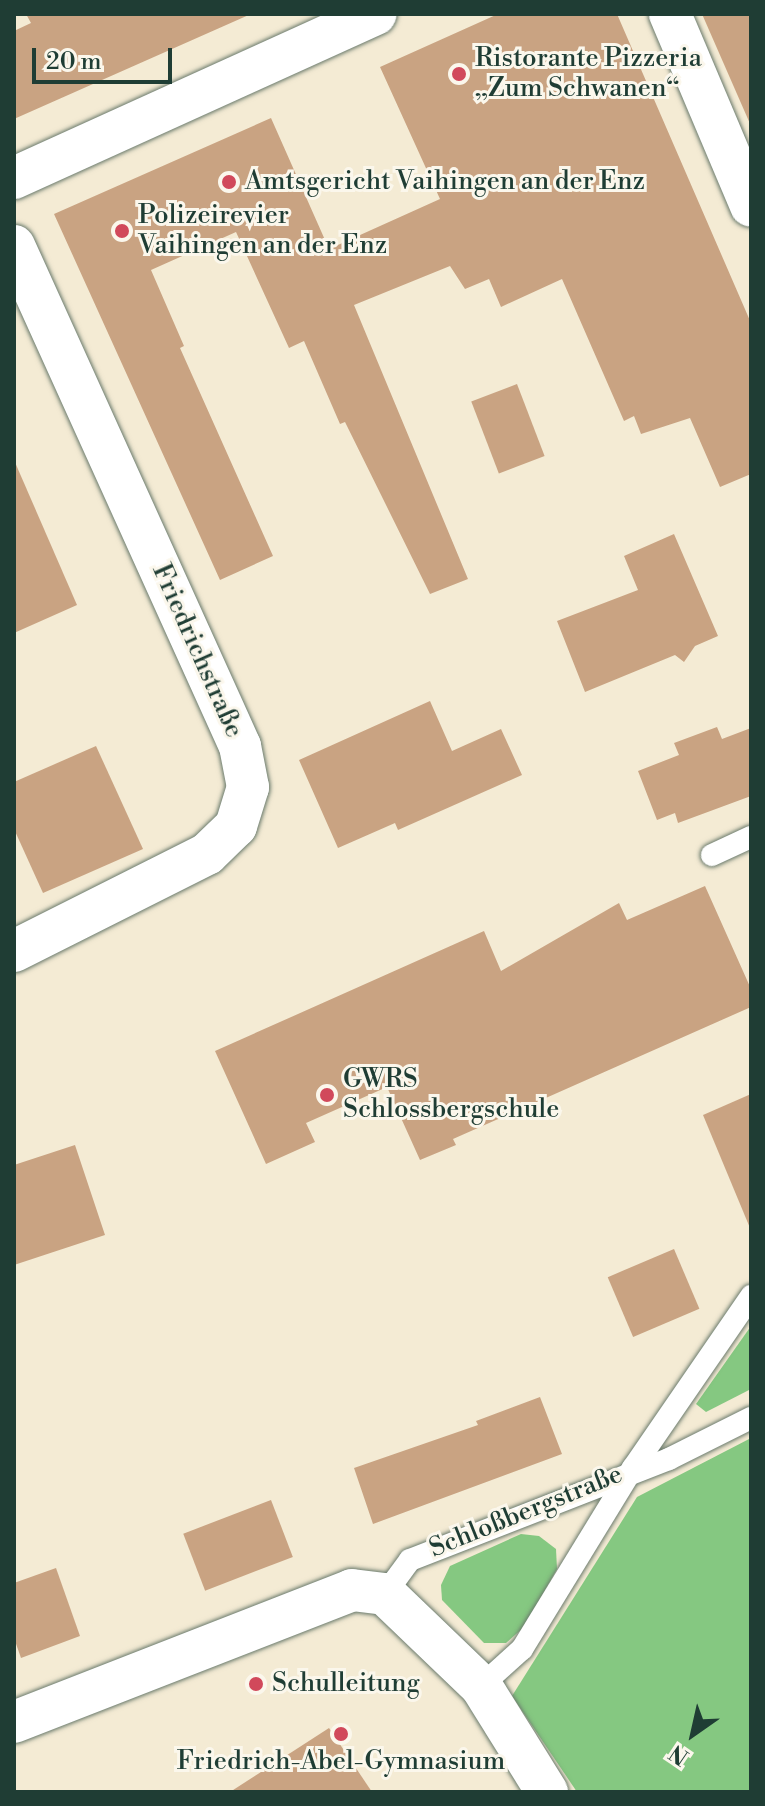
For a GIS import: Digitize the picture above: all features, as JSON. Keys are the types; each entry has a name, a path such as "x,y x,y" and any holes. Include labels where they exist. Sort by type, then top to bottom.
{"street":[{"path":"14,178 376,14"},
{"path":"670,14 751,206"},
{"name":"Friedrichstraße","path":"14,246 240,746 248,787 236,826 207,854 14,951"},
{"path":"14,1722 352,1590 385,1594 481,1686 547,1792"}],"lane":[{"path":"712,855 751,837"},
{"name":"Schloßbergstraße","path":"385,1594 410,1560 633,1468 751,1296"},
{"path":"481,1686 522,1649 633,1468 669,1459 751,1418"}],"green space":[{"path":"751,1326 751,1389 706,1412 696,1404"},
{"path":"751,1438 751,1792 577,1792 512,1696 637,1497"},
{"path":"521,1534 539,1536 556,1549 557,1569 524,1627 506,1643 484,1643 442,1600 441,1585 450,1566"}],"building":[{"path":"26,14 251,14 14,119 14,31 31,23"},
{"path":"498,14 617,14 751,323 751,474 720,487 690,418 641,434 634,416 624,421 562,279 501,307 489,279 465,289 450,266 354,305 468,579 430,594 345,422 340,424 304,341 289,348 236,232 151,270 184,346 180,348 273,556 220,580 54,214 271,118 329,249 440,199 380,67"},
{"path":"702,14 751,14 751,126"},
{"path":"517,384 545,456 499,473 471,402"},
{"path":"14,460 77,605 14,633"},
{"path":"674,534 718,636 695,646 684,662 675,655 585,692 557,621 638,590 624,556"},
{"path":"430,701 452,751 501,729 522,775 398,830 395,823 338,848 299,760"},
{"path":"717,727 722,739 751,728 751,796 678,823 675,813 657,820 638,771 679,755 674,743"},
{"path":"96,746 143,849 43,893 14,829 14,782"},
{"path":"705,886 751,989 751,1007 453,1139 456,1145 420,1160 387,1087 306,1123 315,1142 266,1164 215,1051 484,931 501,971 619,903 627,920"},
{"path":"751,1094 751,1228 750,1228 703,1115"},
{"path":"75,1145 105,1235 14,1265 14,1165"},
{"path":"674,1249 699,1309 633,1337 608,1277"},
{"path":"540,1397 562,1454 373,1524 354,1468 478,1425 476,1421"},
{"path":"271,1500 293,1557 205,1591 183,1534"},
{"path":"56,1568 80,1636 21,1658 14,1638 14,1583"},
{"path":"329,1728 372,1792 230,1792"}],"place":[{"name":"Ristorante Pizzeria „Zum Schwanen“","path":"459,74"},
{"name":"Amtsgericht Vaihingen an der Enz","path":"229,182"},
{"name":"Polizeirevier Vaihingen an der Enz","path":"122,231"},
{"name":"GWRS Schlossbergschule","path":"327,1095"},
{"name":"Schulleitung","path":"256,1684"},
{"name":"Friedrich-Abel-Gymnasium","path":"341,1734"}]}
